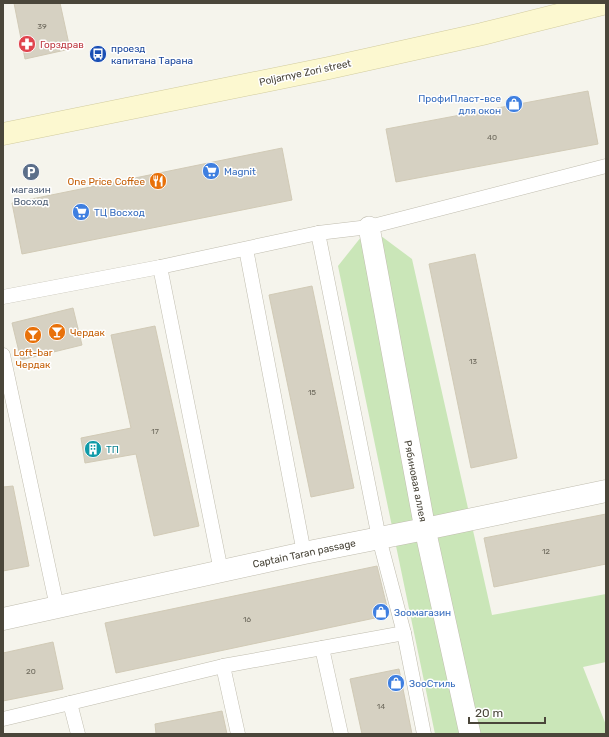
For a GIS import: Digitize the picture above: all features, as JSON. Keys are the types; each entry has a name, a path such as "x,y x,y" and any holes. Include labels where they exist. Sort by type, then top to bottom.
{"main road":[{"name":"Poljarnye Zori street","path":"3,134 328,68 605,8"}],"street":[{"name":"Рябиновая аллея","path":"369,226 425,530 470,734"},
{"name":"Captain Taran passage","path":"3,619 304,553 425,530 606,490"}],"lane":[{"path":"3,297 160,267 318,232 369,226 606,166"},
{"path":"318,232 379,538 404,633 424,734"},
{"path":"246,249 304,553"},
{"path":"160,267 221,571"},
{"path":"3,356 57,607"},
{"path":"3,719 223,666 404,633"},
{"path":"322,648 341,734"},
{"path":"223,666 238,734"},
{"path":"70,703 78,734"}],"green space":[{"path":"369,227 412,259 492,615 606,594 606,662 583,667 606,725 606,734 435,734 338,266"}],"building":[{"path":"14,3 60,3 70,49 25,59"},
{"path":"588,91 598,144 396,182 386,129"},
{"path":"282,148 292,200 22,254 12,203"},
{"path":"475,254 517,458 471,468 429,264"},
{"path":"312,286 354,488 311,497 269,295"},
{"path":"73,308 82,345 21,360 12,323"},
{"path":"155,326 199,526 154,536 136,454 85,463 81,438 131,428 111,335"},
{"path":"13,486 29,566 3,571 3,487"},
{"path":"606,514 606,564 494,587 484,538"},
{"path":"377,566 389,615 116,673 105,623"},
{"path":"53,642 63,689 3,701 3,653"},
{"path":"399,669 412,734 362,734 350,679"},
{"path":"222,711 227,734 156,734 155,724"}],"place":[{"name":"Горздрав","path":"27,44"},
{"name":"проезд капитана Тарана","path":"98,54"},
{"name":"ПрофиПласт-все для окон","path":"514,104"},
{"name":"Magnit","path":"211,171"},
{"name":"магазин Восход","path":"31,172"},
{"name":"One Price Coffee","path":"158,181"},
{"name":"ТЦ Восход","path":"81,212"},
{"name":"Чердак","path":"57,332"},
{"name":"Loft-bar Чердак","path":"33,335"},
{"name":"ТП","path":"93,449"},
{"name":"Зоомагазин","path":"381,612"},
{"name":"ЗооСтиль","path":"396,683"}]}
